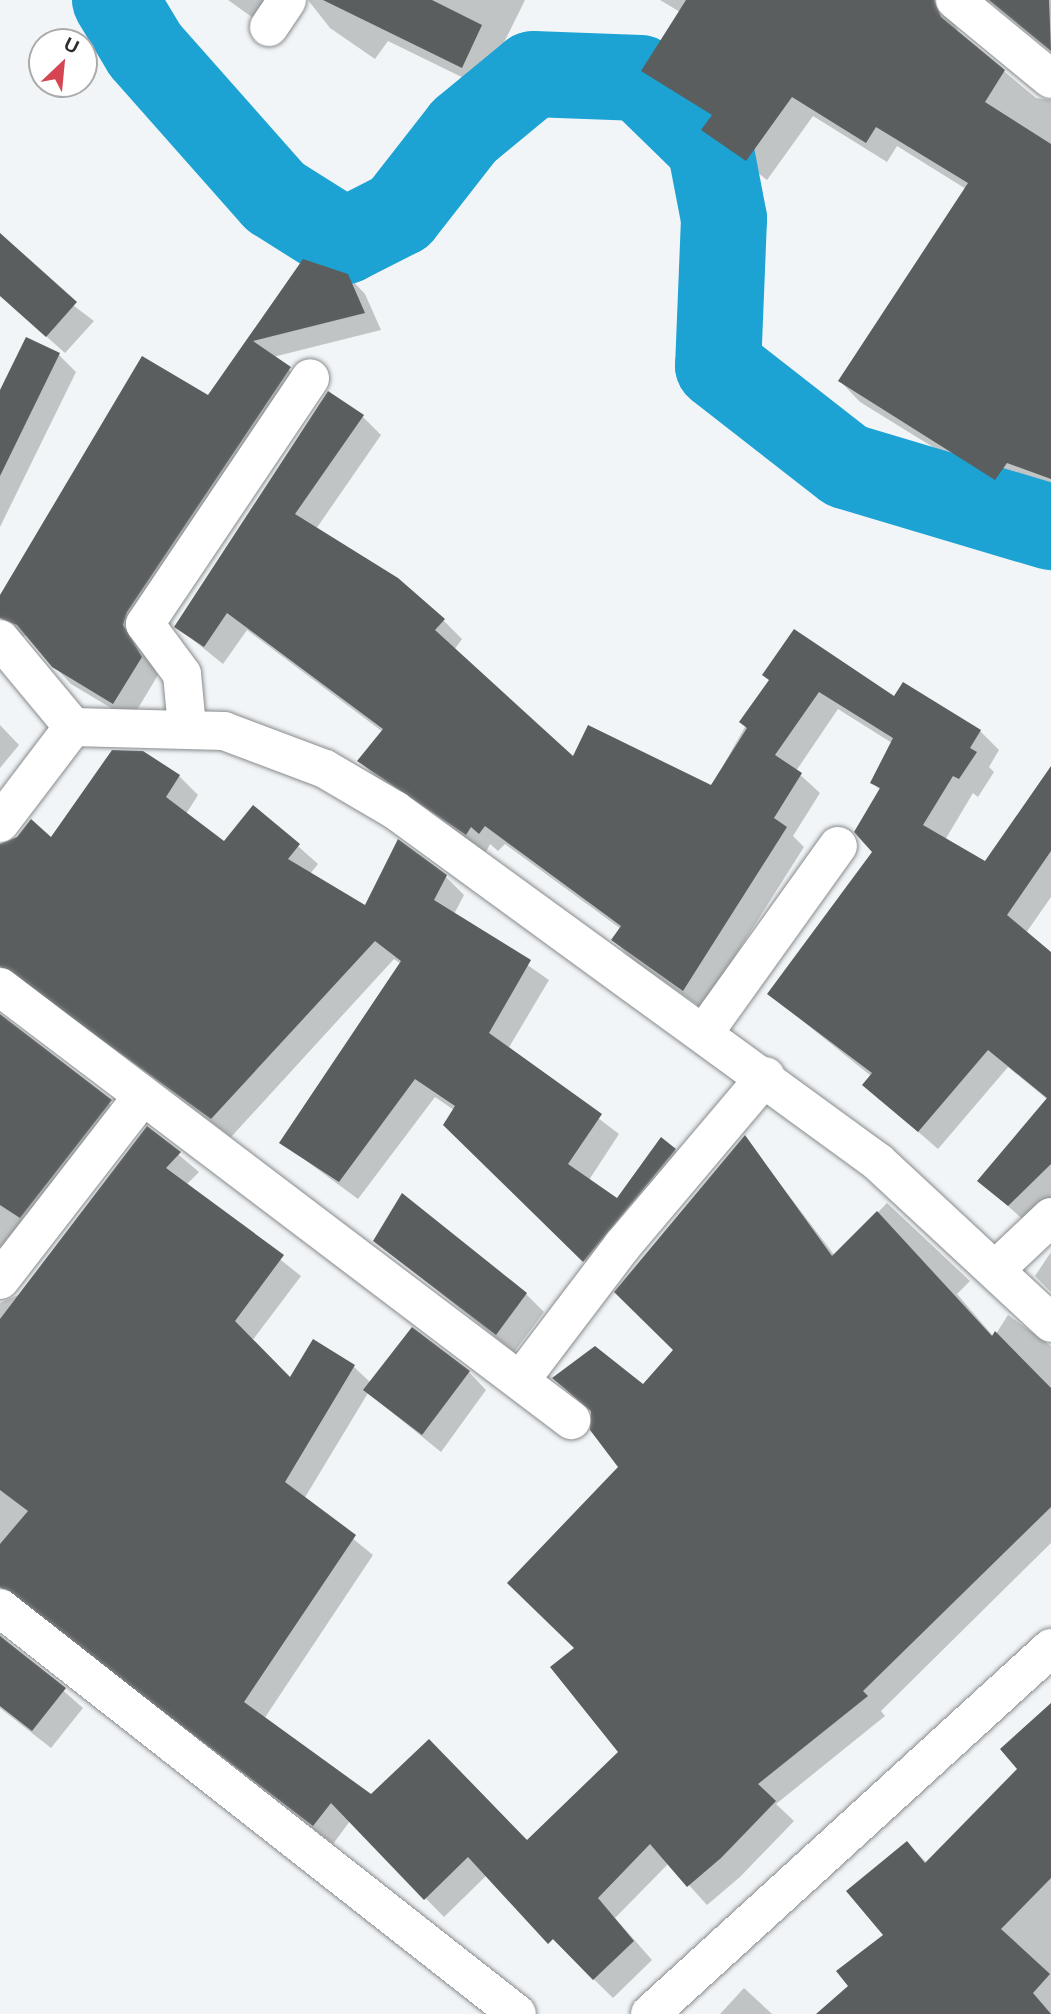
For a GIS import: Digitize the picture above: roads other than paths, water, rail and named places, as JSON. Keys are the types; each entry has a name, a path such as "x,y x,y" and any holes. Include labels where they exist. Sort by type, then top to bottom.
{"street":[{"path":"955,0 1051,79"},
{"path":"187,727 183,674 145,624 310,377"},
{"path":"0,639 73,727"},
{"path":"73,727 187,727 224,731 303,760 395,810 766,1076 878,1161 1051,1324"},
{"path":"0,823 73,727"},
{"path":"704,1033 838,846"},
{"path":"0,987 141,1098 522,1378 571,1420"},
{"path":"522,1378 623,1245 766,1076"},
{"path":"0,1280 141,1098"},
{"path":"995,1270 1051,1217"},
{"path":"0,1608 517,2014"},
{"path":"652,2013 1051,1648"}],"waterway":[{"path":"115,0 145,50 275,197 345,241 400,213 464,131 533,74 640,78 710,146 724,219 718,366 846,466 1051,527"}]}
